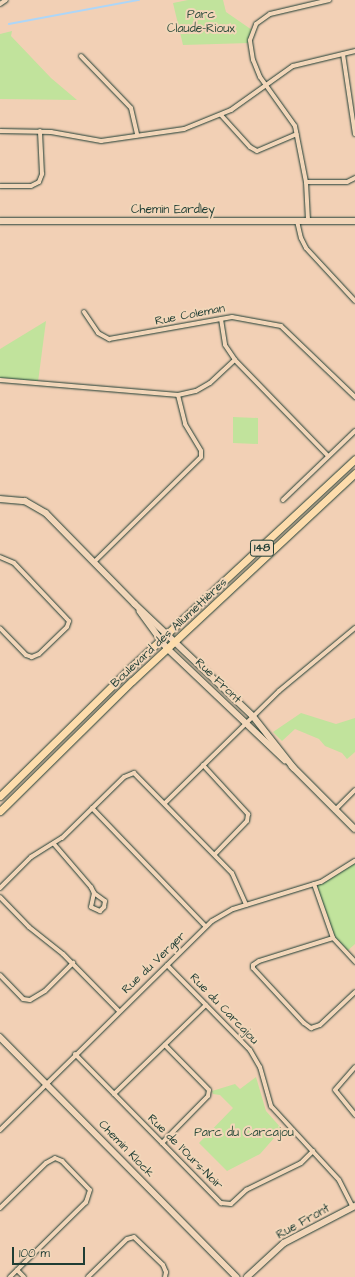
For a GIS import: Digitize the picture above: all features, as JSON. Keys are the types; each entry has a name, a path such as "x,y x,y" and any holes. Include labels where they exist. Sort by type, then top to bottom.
{"highway":[{"name":"Boulevard des Allumettières","path":"0,796 160,640 355,459"},
{"name":"Boulevard des Allumettières","path":"0,811 174,641 355,474"}],"street":[{"path":"0,4 6,0"},
{"path":"308,220 306,182 297,134 288,113 265,85 256,69 250,40 256,24 276,11 329,0"},
{"path":"0,131 40,131 92,141 184,129 221,116 293,66 355,51"},
{"path":"343,54 355,134"},
{"path":"81,56 131,108 137,136"},
{"path":"221,116 250,147 257,151 297,134"},
{"path":"0,186 30,186 39,182 42,174 40,131"},
{"path":"306,182 347,182 355,178"},
{"name":"Chemin Eardley","path":"0,221 355,220"},
{"path":"298,221 301,238 306,248 355,301"},
{"name":"Rue Coleman","path":"84,312 98,333 109,339 241,318 284,328 355,397"},
{"path":"221,320 225,345 235,360 328,456"},
{"path":"0,380 178,395 196,391 210,383 235,360"},
{"path":"94,562 201,457 201,451 185,424 178,395"},
{"path":"283,500 355,431"},
{"name":"Rue Front","path":"0,499 25,501 41,508 135,604 253,716 294,768"},
{"path":"0,557 14,564 67,615 69,621 56,638 39,654 32,657 26,654 0,628"},
{"name":"Rue Front","path":"135,604 167,648 294,768 355,829"},
{"path":"165,803 295,676 355,628"},
{"path":"203,765 246,810 249,818 215,854"},
{"path":"0,888 31,857 54,844 124,776 132,773 139,776 215,854 234,876 246,905"},
{"path":"335,810 355,790"},
{"path":"92,808 205,926"},
{"path":"54,844 94,892 105,901 104,907 100,911 91,907 94,892"},
{"name":"Rue du Verger","path":"1,1127 205,926 226,912 314,884 355,861"},
{"path":"314,884 334,938 355,962"},
{"path":"0,897 29,927 73,963 119,1011"},
{"path":"334,938 260,961 253,965 253,968 304,1023 311,1028 320,1025 355,992"},
{"path":"0,975 23,999 30,1000 45,991 73,963"},
{"name":"Rue du Carcajou","path":"167,965 250,1050 262,1075 271,1106 339,1180 354,1207"},
{"path":"114,1094 206,1005"},
{"name":"Chemin Klock","path":"0,1037 237,1277"},
{"path":"162,1143 208,1096 209,1090 165,1045"},
{"name":"Rue de l'Ours-Noir","path":"75,1054 162,1143 226,1205 246,1190 301,1163 313,1151"},
{"path":"355,1067 335,1090 355,1115"},
{"path":"0,1208 46,1162 55,1158 62,1161 90,1190 86,1202 10,1277"},
{"name":"Rue Front","path":"248,1277 284,1243 354,1207"},
{"path":"88,1277 127,1239 134,1237 163,1265 166,1272 165,1277"},
{"path":"17,1270 24,1277"}],"green space":[{"name":"Parc Claude-Rioux","path":"188,0 223,0 226,12 252,30 250,43 183,45 173,3"},
{"path":"12,31 11,36 51,78 77,100 0,99 0,34"},
{"path":"46,321 38,382 0,378 0,349"},
{"path":"233,417 258,418 258,444 233,443"},
{"path":"301,713 336,724 355,718 355,752 347,759 342,753 325,746 319,739 295,729 282,741 273,732"},
{"path":"355,861 355,944 346,952 333,938 314,884"},
{"name":"Parc du Carcajou","path":"256,1077 266,1111 282,1129 260,1154 227,1171 199,1143 233,1108 220,1095 213,1094 212,1091 235,1084 240,1089"}],"waterway":[{"path":"9,24 139,0"}]}
